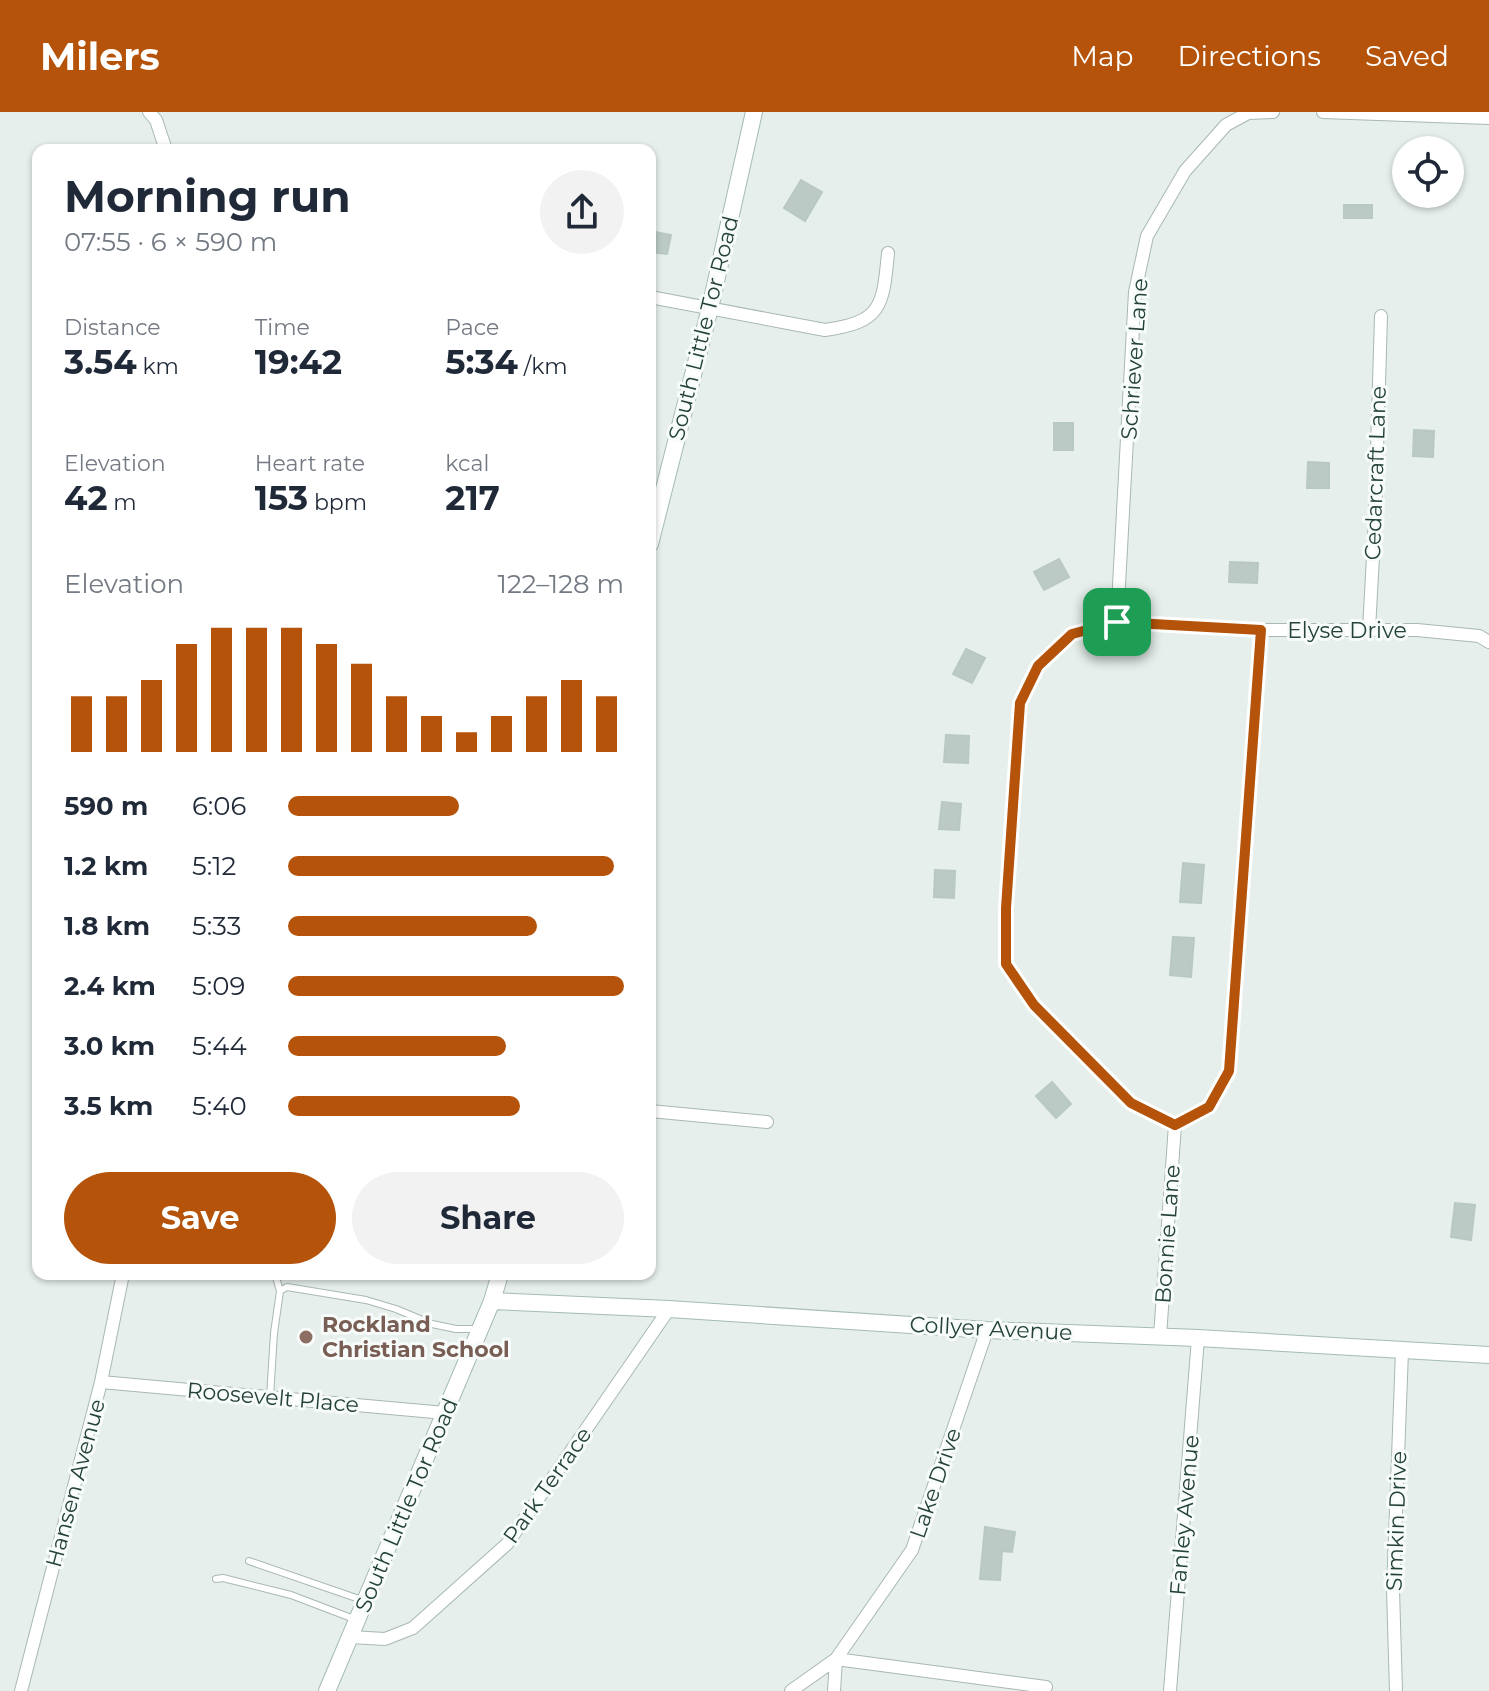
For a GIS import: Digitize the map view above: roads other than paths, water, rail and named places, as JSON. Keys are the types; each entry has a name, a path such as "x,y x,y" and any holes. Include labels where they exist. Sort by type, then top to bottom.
{"street":[{"path":"149,112 156,120 164,144"},
{"name":"South Little Tor Road","path":"656,495 710,308 754,112"},
{"name":"Schriever Lane","path":"1117,622 1135,292 1147,236 1185,171 1226,125 1248,113 1273,112"},
{"path":"1323,112 1489,118"},
{"path":"656,298 825,330 848,327 871,317 884,294 888,253"},
{"name":"Cedarcraft Lane","path":"1369,630 1381,316"},
{"name":"Elyse Drive","path":"1175,1125 1131,1103 1034,1005 1006,964 1006,908 1020,703 1038,666 1072,634 1117,622 1261,630 1417,630 1479,636 1489,642"},
{"path":"1175,1125 1209,1107 1229,1071 1261,630"},
{"path":"656,1112 767,1122"},
{"name":"Bonnie Lane","path":"1160,1336 1175,1125"},
{"name":"Hansen Avenue","path":"21,1691 101,1382 122,1280"},
{"name":"South Little Tor Road","path":"327,1691 498,1280"},
{"name":"Collyer Avenue","path":"492,1301 1489,1355"},
{"name":"Park Terrace","path":"350,1637 385,1639 413,1628 507,1544 669,1309"},
{"name":"Lake Drive","path":"791,1691 836,1659 912,1550 987,1330"},
{"name":"Fanley Avenue","path":"1170,1691 1198,1338"},
{"name":"Simkin Drive","path":"1396,1691 1393,1590 1402,1351"},
{"name":"Roosevelt Place","path":"101,1382 445,1413"},
{"path":"834,1691 836,1659 1046,1687"}],"lane":[{"path":"270,1397 280,1291 277,1280"},
{"path":"280,1291 287,1287 366,1300 432,1324 456,1329 480,1329"},
{"path":"249,1561 365,1601"},
{"path":"216,1579 223,1578 291,1595 357,1620"}],"place":[{"name":"Rockland Christian School","path":"306,1337"}]}
